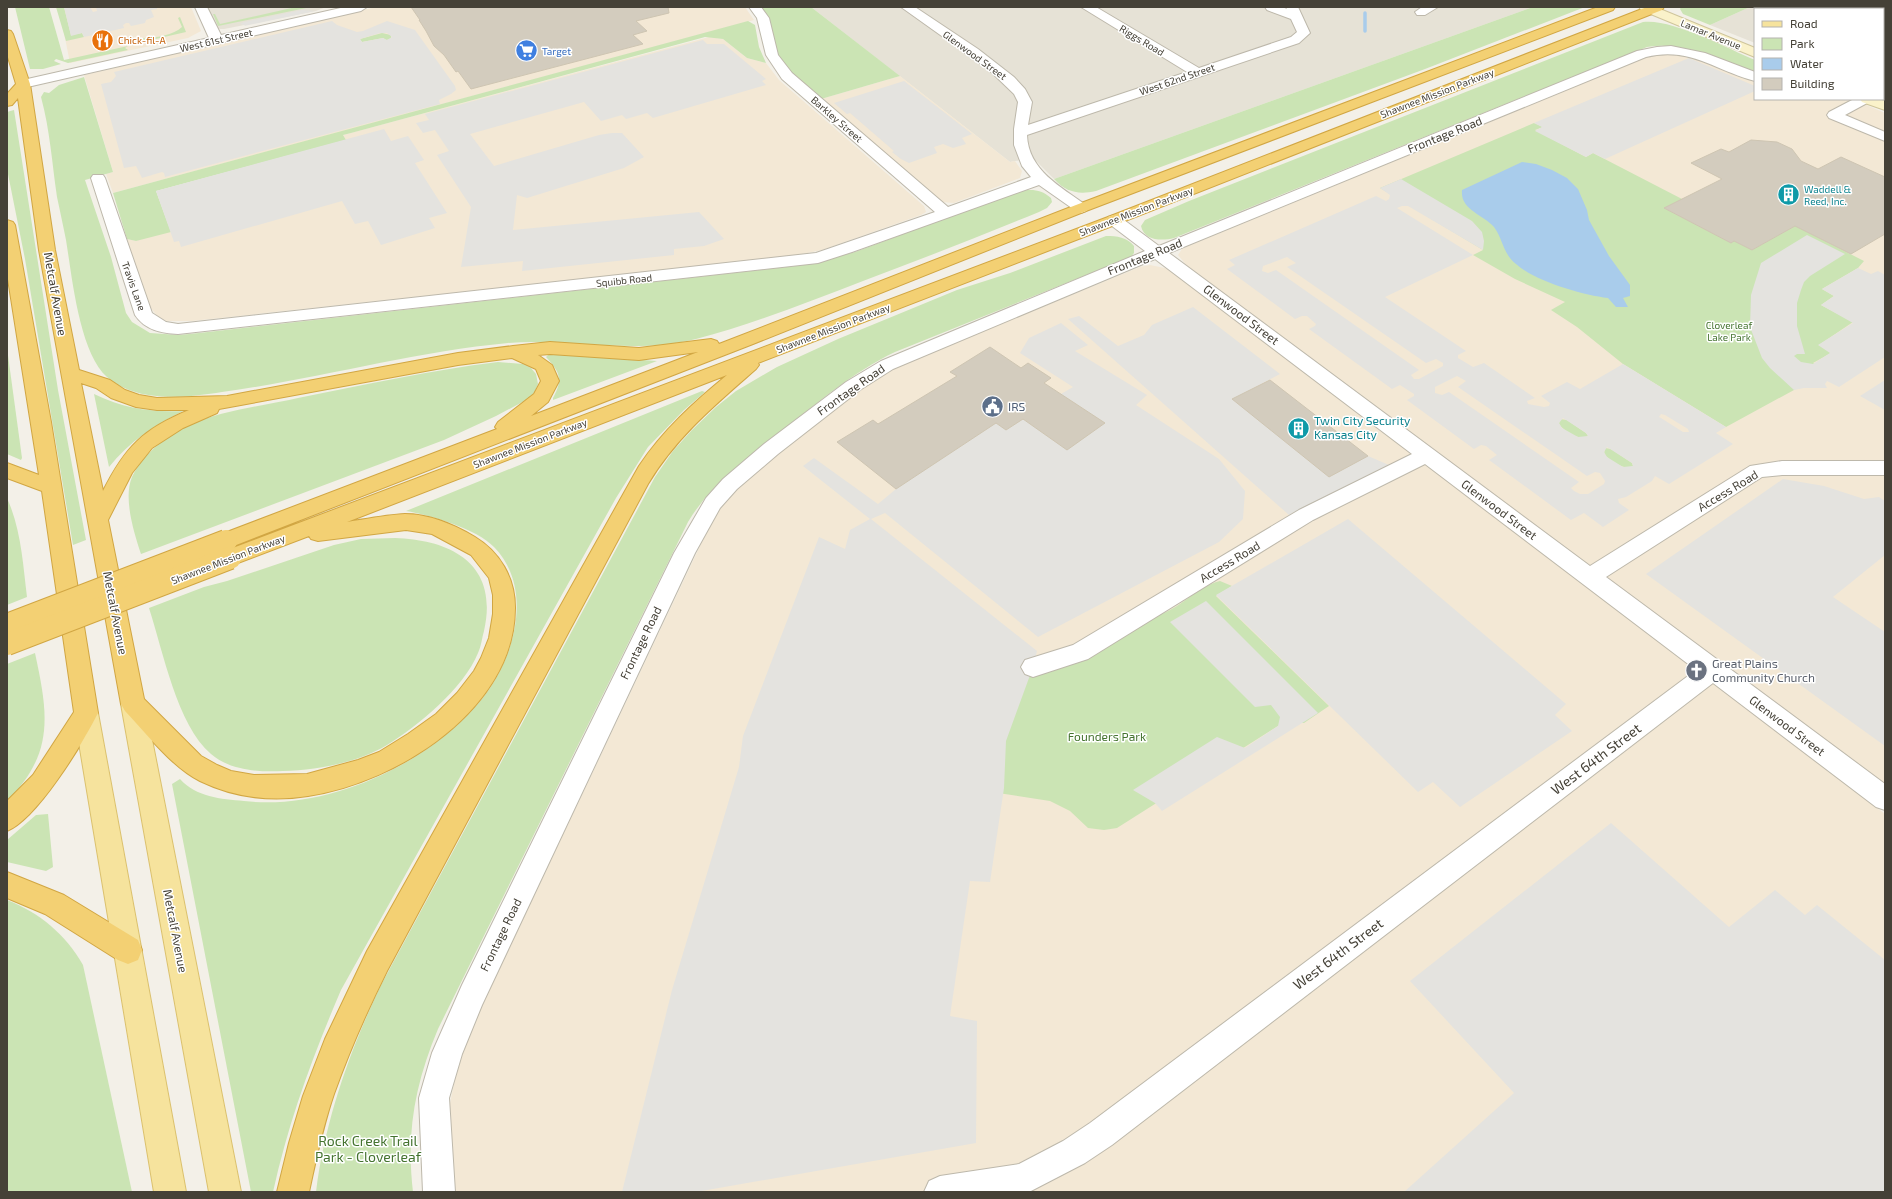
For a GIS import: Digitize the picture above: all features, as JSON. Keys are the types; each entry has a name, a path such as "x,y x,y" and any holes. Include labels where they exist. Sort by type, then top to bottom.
{"highway":[{"name":"Shawnee Mission Parkway","path":"7,625 228,549 283,538 754,348 1081,208 1609,7"},
{"name":"Shawnee Mission Parkway","path":"7,644 228,549 491,439 1068,238 1651,8"},
{"name":"Metcalf Avenue","path":"7,34 133,704"},
{"path":"7,102 15,83"},
{"path":"1114,220 1112,211 1124,192"},
{"path":"1068,238 1081,208"},
{"path":"7,225 9,253 51,487 86,713 42,783 7,819"},
{"path":"70,373 103,384 118,394 136,401 163,404 227,402 458,358 513,352 566,349 639,354 754,348"},
{"path":"293,1192 300,1152 322,1084 346,1022 391,933 645,472 668,441 754,348"},
{"path":"491,439 541,398 550,381 546,368 539,362 513,352"},
{"path":"98,520 129,462 141,448 170,426 185,418 227,402"},
{"path":"7,470 51,487"},
{"path":"133,704 192,764 208,773 230,782 254,786 307,785 360,771 388,760 411,746 444,721 482,678 492,660 500,638 504,614 504,595 499,576 489,561 478,549 460,538 436,527 406,522 283,538"},
{"path":"7,885 27,890 47,900 128,950"}],"main road":[{"name":"Metcalf Avenue","path":"133,704 225,1192"},
{"path":"86,713 170,1192"}],"street":[{"path":"201,7 216,40"},
{"name":"Barkley Street","path":"754,7 763,18 772,55 787,76 946,213"},
{"name":"Glenwood Street","path":"907,7 1000,72 1020,90 1025,97 1022,148 1030,166 1041,179 1081,208"},
{"name":"Riggs Road","path":"1087,7 1197,72"},
{"path":"1271,7 1295,12"},
{"name":"West 61st Street","path":"15,83 216,40 354,8"},
{"name":"Lamar Avenue","path":"1651,8 1754,53"},
{"name":"West 62nd Street","path":"1022,132 1301,37 1304,33 1295,12"},
{"name":"Frontage Road","path":"439,1192 434,1098 447,1053 474,990 685,553 713,503 730,484 771,449 853,386 887,365 1158,252 1650,52 1672,50 1691,53 1754,77"},
{"path":"1864,100 1834,115 1885,137"},
{"path":"1869,100 1885,106"},
{"name":"Travis Lane","path":"98,178 144,315 149,321 163,327 185,329 295,316"},
{"path":"946,213 1041,179"},
{"name":"Squibb Road","path":"295,316 807,260 840,252 946,213"},
{"name":"Glenwood Street","path":"1114,220 1885,799"},
{"name":"Access Road","path":"1033,667 1080,652 1306,515 1426,455"},
{"name":"Access Road","path":"1590,577 1757,471 1790,468 1885,468"},
{"name":"West 64th Street","path":"940,1192 1022,1179 1074,1152 1101,1134 1713,670"}],"shaded area":[{"path":"56,7 191,7 201,31 188,38 70,63 62,23"},
{"path":"64,7 90,7 93,12 97,11 96,7 157,7 157,9 151,10 154,17 146,20 145,23 131,26 129,23 126,23 123,25 124,28 84,37 82,33 71,36"},
{"path":"206,7 326,7 316,11 224,29 217,29"},
{"path":"376,7 745,7 754,20 113,193 106,174 113,172 84,75"},
{"path":"811,7 1533,7 1054,179 1033,158 1010,162"},
{"path":"1750,7 1885,7 1885,99 1884,8 1754,8 1754,43 1710,25"},
{"path":"302,10 315,11 244,26 245,25 240,24 244,22"},
{"path":"332,21 337,25 357,32 387,21 415,30 455,86 456,90 439,100 440,104 165,177 164,173 162,172 142,178 136,166 124,168 101,84 111,82 116,76 114,72","holes":["380,33 387,33 392,37 387,40 383,38 362,42 360,39"]},
{"path":"709,37 723,39 747,58 766,63 779,80 924,206 926,212 822,250 788,257 192,321 166,321 159,318 149,306 127,239 136,241 345,139 343,135"},
{"path":"703,40 707,44 724,44 766,79 762,81 766,85 653,118 647,113 626,119 622,115 601,121 584,102 470,134 494,166 599,135 612,133 622,133 644,157 624,168 527,198 517,195 513,230 699,212 724,239 704,246 674,249 674,255 522,271 523,261 461,267 471,207 437,155 449,151 435,130 423,133 416,123 429,120 425,114"},
{"path":"1663,53 1683,53 1754,81 1754,100 1854,100 1885,113 1885,787 1187,266 1178,255 1182,249 1188,246 1650,56"},
{"path":"1689,58 1754,86 1754,91 1605,159 1593,153 1586,157 1535,131 1542,127 1534,123"},
{"path":"900,76 1010,162 1015,161 1022,171 1020,178 954,203 942,202 821,99"},
{"path":"904,81 972,134 962,138 966,144 953,148 943,144 934,147 937,153 909,163 892,152 894,151 850,113 847,114 834,103"},
{"path":"384,129 391,141 408,136 424,160 415,163 447,213 429,218 435,228 381,245 368,221 355,224 342,201 181,247 179,241 174,242 156,191"},
{"path":"1401,179 1472,221 1482,232 1484,241 1483,250 1408,206 1397,208 1473,255 1385,297 1466,351 1458,355 1458,358 1473,367 1484,363 1535,398 1527,401 1528,404 1544,407 1549,406 1550,403 1541,396 1567,382 1580,389 1623,364 1726,427 1716,433 1733,444 1669,484 1655,476 1652,481 1626,497 1618,499 1619,503 1629,510 1603,527 1584,513 1571,520 1489,460 1497,455 1486,446 1481,445 1474,449 1407,400 1414,396 1414,394 1400,385 1392,389 1309,329 1316,324 1307,316 1302,316 1295,319 1227,269 1235,265 1229,260 1376,196 1386,201 1389,199 1390,195 1380,188","holes":["1287,257 1296,263 1287,267 1426,363 1436,359 1443,363 1443,366 1419,379 1414,379 1411,375 1419,370 1276,270 1268,273 1262,271 1263,266","1457,376 1466,381 1458,387 1587,476 1595,472 1600,473 1605,481 1604,484 1588,494 1580,494 1574,491 1571,488 1579,482 1449,392 1442,395 1435,393 1435,387","1661,414 1665,415 1688,429 1689,432 1683,432 1659,417","1563,418 1586,433 1588,436 1578,437 1562,428 1559,423","1607,447 1632,463 1633,466 1623,467 1607,457 1604,452"]},
{"path":"1807,235 1845,254 1810,276 1804,282 1797,303 1797,326 1805,354 1797,354 1794,356 1801,362 1813,364 1830,353 1818,345 1853,323 1821,305 1834,296 1822,289 1858,268 1871,274 1878,271 1885,275 1885,357 1839,387 1827,381 1825,384 1827,388 1804,388 1794,390 1770,368 1762,358 1750,327 1751,295 1761,263"},
{"path":"1150,265 1172,271 1885,814 1885,1192 455,1192 448,1130 450,1103 461,1050 710,525 725,501 742,483 794,442 800,434 870,383 892,370 1140,267"},
{"path":"1193,307 1280,374 1233,399 1329,477 1368,456 1389,465 1289,515 1068,319 1079,316 1118,346 1144,335 1152,325"},
{"path":"1061,323 1088,345 1075,351 1147,395 1136,405 1219,459 1245,491 1243,519 1219,542 1038,637 885,513 871,519 1037,651 1033,667 1006,741 1004,788 990,882 970,881 950,1016 977,1021 976,1143 696,1192 622,1192 672,990 739,767 743,736 819,537 845,549 850,530 870,519 803,466 814,458 878,504 896,489 996,423 1006,430 1023,419 1067,450 1105,423 1061,394 1073,387 1020,353 1029,338"},
{"path":"1885,380 1885,410 1860,396"},
{"path":"1783,479 1824,486 1864,499 1879,497 1885,501 1885,555 1833,597 1885,632 1885,746 1646,574"},
{"path":"1348,519 1566,704 1555,715 1572,731 1460,807 1433,782 1418,792 1216,595"},
{"path":"1206,601 1318,713 1162,811 1155,803 1133,790 1217,737 1245,748 1278,726 1280,717 1271,705 1255,707 1170,622"},
{"path":"1611,823 1729,927 1775,890 1805,915 1817,905 1885,960 1885,1192 1404,1192 1514,1093 1410,981"}],"green space":[{"path":"15,7 49,7 64,60 128,46 125,48 128,50 68,63 56,59 54,61 61,64 43,69 30,69"},
{"path":"56,7 64,7 71,35 82,33 84,37 66,41"},
{"path":"296,7 311,7 218,26 213,14 215,14 220,24"},
{"path":"759,7 811,7 900,76 821,99 802,84 780,61"},
{"path":"1533,7 1585,7 1425,69 1096,191 1084,193 1068,190 1054,179"},
{"path":"1681,7 1750,7 1710,25 1683,14 1680,9"},
{"path":"180,17 186,32 138,43 138,38 161,36 178,30 182,27 178,18"},
{"path":"748,21 755,25 759,47 766,63 747,58 723,39 705,37 343,135 346,140 156,191 171,232 136,241 127,239 113,193"},
{"path":"1643,22 1655,22 1683,29 1754,60 1754,74 1689,49 1661,46 1647,47 1174,238 1164,240 1154,239 1146,235 1143,231 1141,226 1145,220 1189,201"},
{"path":"382,33 391,35 391,39 386,40 383,38 362,42 360,39"},
{"path":"84,77 113,172 85,180 111,257 126,313 132,322 150,333 179,335 199,333 804,265 855,252 1019,191 1040,191 1051,198 1052,202 1047,208 1039,212 973,239 780,312 738,327 673,344 626,346 532,342 508,343 472,347 401,359 258,387 193,396 177,397 147,395 132,391 119,385 107,377 97,365 83,332 74,293 66,240 57,197 47,122 41,97 44,92 49,93 59,85"},
{"path":"14,110 58,390 86,540 73,545 25,259 7,169 7,112"},
{"name":"Cloverleaf Lake Park","path":"1534,123 1543,127 1535,130 1586,157 1593,153 1682,199 1664,208 1731,243 1734,241 1752,250 1795,226 1864,261 1858,268 1822,289 1834,296 1821,305 1853,322 1819,345 1831,353 1813,363 1823,369 1794,390 1726,427 1623,364 1577,327 1551,310 1565,302 1515,279 1473,255 1483,250 1380,188"},
{"name":"Rock Creek Trail Park - Cloverleaf","path":"1106,236 1125,239 1134,246 1134,253 1131,257 895,352 880,360 837,388 743,461 719,483 697,508 688,522 438,1029 423,1069 414,1109 411,1149 413,1192 316,1192 326,1138 340,1086 359,1035 381,985 655,477 673,451 716,407 736,391 777,367 838,339 957,290 1010,273"},
{"path":"7,348 22,458 21,460 7,454"},
{"path":"549,354 657,361 553,400 559,380 557,371 546,357"},
{"path":"498,362 523,364 531,368 536,374 538,384 530,398 496,416 444,440 141,554 130,516 129,495 132,477 137,468 150,452 174,433 183,428 203,419 244,409 423,373"},
{"path":"702,391 705,392 684,410 648,447 616,498 341,990 320,1040 302,1090 286,1140 273,1192 251,1192 172,784 180,779 194,790 209,796 244,801 276,802 309,798 342,790 375,778 406,762 435,744 460,722 482,699 493,683 511,644 517,603 514,583 507,564 494,547 486,540 476,534 440,519 406,511"},
{"path":"94,394 116,403 137,408 159,411 183,411 152,428 125,450 109,467"},
{"path":"1560,419 1567,420 1588,436 1576,437 1568,433 1559,424"},
{"path":"1605,448 1611,449 1632,463 1633,466 1621,466 1613,462 1604,454"},
{"path":"7,498 12,510 18,534 23,559 27,597 7,605"},
{"path":"395,538 435,544 453,551 467,560 478,573 485,589 487,608 480,648 471,666 451,692 426,717 399,737 363,757 350,761 309,769 255,771 227,764 211,754 199,741 180,706 172,686 149,608 204,587 227,581 334,545 361,539"},
{"name":"Founders Park","path":"1220,581 1232,586 1216,596 1329,706 1304,723 1292,723 1278,726 1117,828 1104,830 1088,828 1070,811 1050,801 985,791 1006,687 1166,612 1212,583"},
{"path":"35,653 43,695 45,714 44,732 40,749 33,766 23,783 7,801 7,664"},
{"path":"48,814 53,867 46,871 7,862 7,840 36,815"},
{"path":"7,900 30,911 51,926 60,934 83,965 132,1192 7,1192"}],"water":[{"path":"1522,162 1536,164 1552,170 1567,178 1578,189 1587,210 1589,220 1609,256 1630,285 1630,296 1623,298 1628,307 1616,307 1608,298 1585,294 1559,286 1524,270 1508,256 1494,227 1468,207 1462,197 1462,190"}],"building":[{"name":"Target","path":"411,7 668,7 669,13 636,21 647,31 633,35 643,44 471,89 458,71 456,72 444,55 434,46"},
{"name":"Waddell & Reed, Inc.","path":"1751,140 1777,142 1792,149 1801,161 1818,169 1841,157 1885,177 1885,234 1851,254 1795,226 1752,250 1734,241 1731,243 1664,208 1722,179 1691,163 1721,149 1729,152"},
{"name":"IRS","path":"990,347 1021,368 1028,363 1051,378 1044,383 1105,423 1067,450 1023,419 1006,430 996,423 896,489 837,442 873,420 878,424 957,376 950,372"},
{"name":"Twin City Security Kansas City","path":"1270,380 1368,456 1329,477 1232,399"}],"waterway":[{"path":"1365,13 1365,31"}],"place":[{"name":"Chick-fil-A","path":"102,40"},
{"name":"Target","path":"527,51"},
{"name":"Waddell & Reed, Inc.","path":"1788,195"},
{"name":"IRS","path":"993,407"},
{"name":"Twin City Security Kansas City","path":"1299,428"},
{"name":"Great Plains Community Church","path":"1696,671"}]}
